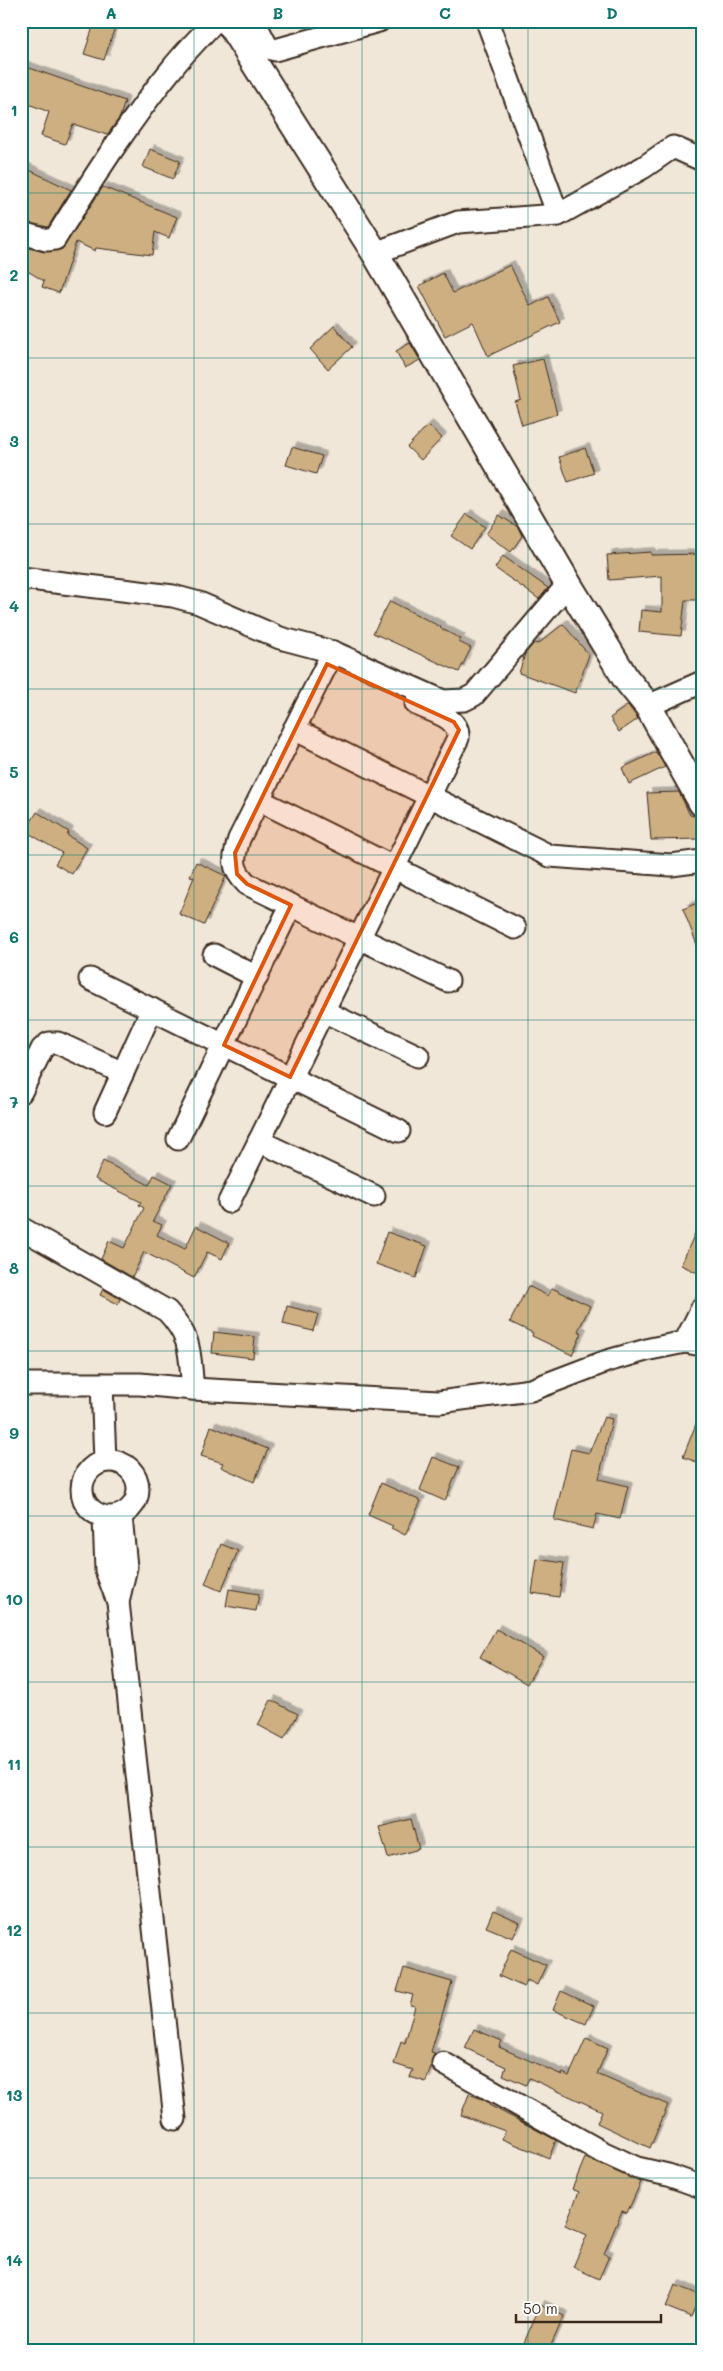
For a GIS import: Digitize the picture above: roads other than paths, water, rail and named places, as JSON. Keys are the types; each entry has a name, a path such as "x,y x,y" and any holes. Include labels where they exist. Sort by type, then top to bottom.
{"street":[{"path":"21,233 47,240 55,239 97,171 123,134 174,66 215,21"},
{"path":"228,21 375,253 568,584 626,678 648,706 702,803"},
{"path":"254,21 268,48 275,50 379,21"},
{"path":"487,21 558,215"},
{"path":"375,253 458,222 558,215 644,167 673,147 702,160"},
{"path":"21,578 173,596 199,603 280,638 443,701 464,700 474,695 568,584"},
{"path":"330,658 239,839 235,853 237,874 247,884 448,981"},
{"path":"229,1202 458,738 459,730 454,722 330,658"},
{"path":"648,706 702,682"},
{"path":"294,729 550,856 671,865 702,861"},
{"path":"259,800 515,928"},
{"path":"178,1139 291,905"},
{"path":"214,954 257,977"},
{"path":"90,979 399,1131"},
{"path":"105,1112 152,1009"},
{"path":"323,1011 418,1056"},
{"path":"21,1092 42,1049 49,1043 58,1043 123,1073"},
{"path":"259,1141 374,1196"},
{"path":"21,1228 167,1311 180,1326 187,1339 193,1389"},
{"path":"21,1384 140,1384 193,1389 438,1402 531,1390 607,1361 694,1344 702,1308"},
{"path":"102,1384 105,1461"},
{"path":"105,1461 122,1463 134,1474 139,1490 134,1506 112,1517 90,1510 82,1496 83,1481 91,1468 105,1461"},
{"path":"112,1517 106,1570 118,1602 175,2119"},
{"path":"443,2063 600,2151 638,2168 668,2175 702,2187"}]}
